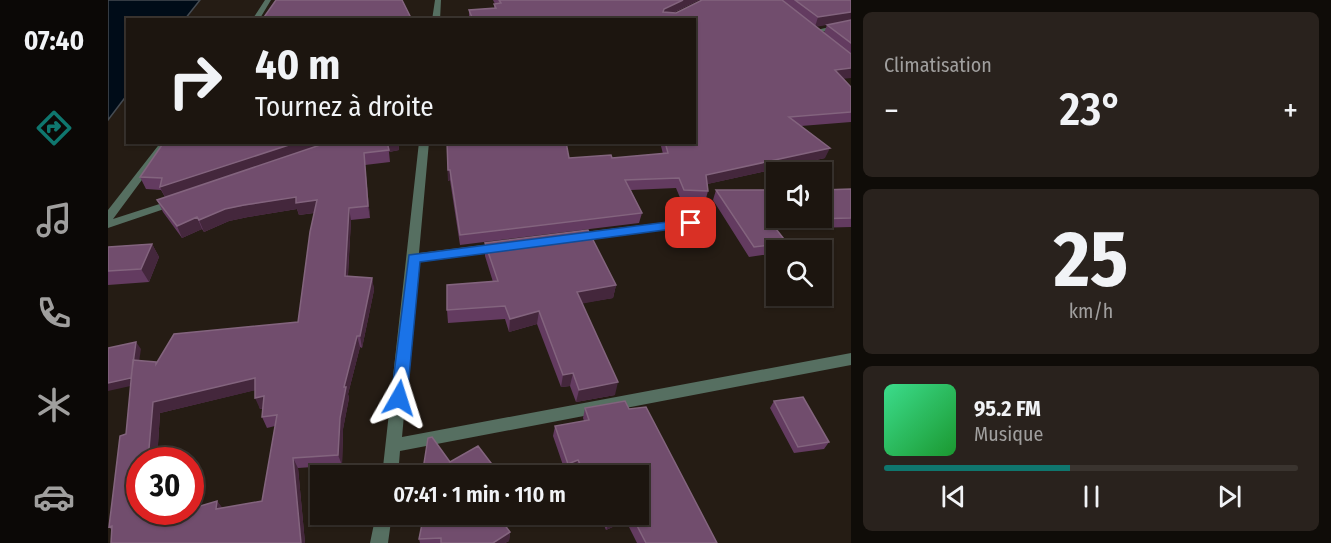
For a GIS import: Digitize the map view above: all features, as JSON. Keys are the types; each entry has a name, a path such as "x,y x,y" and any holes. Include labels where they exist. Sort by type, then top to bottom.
{"street":[{"path":"256,18 268,0"},
{"path":"436,18 438,0"},
{"path":"812,32 851,24"},
{"path":"805,25 820,38"},
{"path":"108,218 164,144"},
{"path":"391,465 424,144"},
{"path":"108,224 187,198"},
{"path":"566,238 709,221"},
{"path":"414,258 508,246"},
{"path":"394,445 851,359"},
{"path":"379,543 382,525"}],"shaded area":[{"path":"108,0 200,0 186,18 126,18 126,96 108,120"}],"building":[{"path":"276,0 402,0 411,18 263,18"},
{"path":"499,0 683,0 664,9 663,12 676,13 702,0 782,0 851,54 851,68 835,70 851,87 851,112 789,117 830,148 706,175 708,191 684,190 679,178 625,180 642,213 460,235 450,170 448,170 447,144 566,144 569,158 611,155 612,158 668,153 666,144 696,144 696,18 472,18 469,10 496,8 494,4 501,3"},
{"path":"795,0 851,0 851,12 818,17"},
{"path":"851,20 851,43 827,25"},
{"path":"163,144 292,144 160,187 162,178 140,177"},
{"path":"323,144 388,144 389,150 364,153 368,206 349,208 345,276 372,278 360,336 357,336 344,387 346,387 340,418 338,455 293,458 301,543 111,543 112,526 109,527 120,436 126,434 133,360 156,362 156,364 174,334 298,322 310,232 317,200 296,203 296,197 225,209 199,220 197,217 177,226 157,200"},
{"path":"851,189 851,218 832,218 832,190"},
{"path":"716,190 766,190 766,228 775,228 785,240 766,240 766,246 754,247"},
{"path":"588,230 616,285 577,292 618,382 579,390 573,373 563,375 539,311 510,319 505,306 447,310 447,285 498,281 485,243"},
{"path":"152,244 141,269 108,271 108,247"},
{"path":"136,342 131,378 108,383 108,348"},
{"path":"803,397 829,442 798,447 774,401"},
{"path":"625,401 629,409 646,407 717,543 646,543 637,525 649,525 649,465 580,465 578,460 568,464 555,426 589,420 585,408"},
{"path":"432,437 450,462 478,446 493,465 424,465 428,438"},
{"path":"422,525 505,525 510,532 493,543 441,543 441,538 419,539"}],"route":[{"path":"399,398 414,258 691,223"}]}
